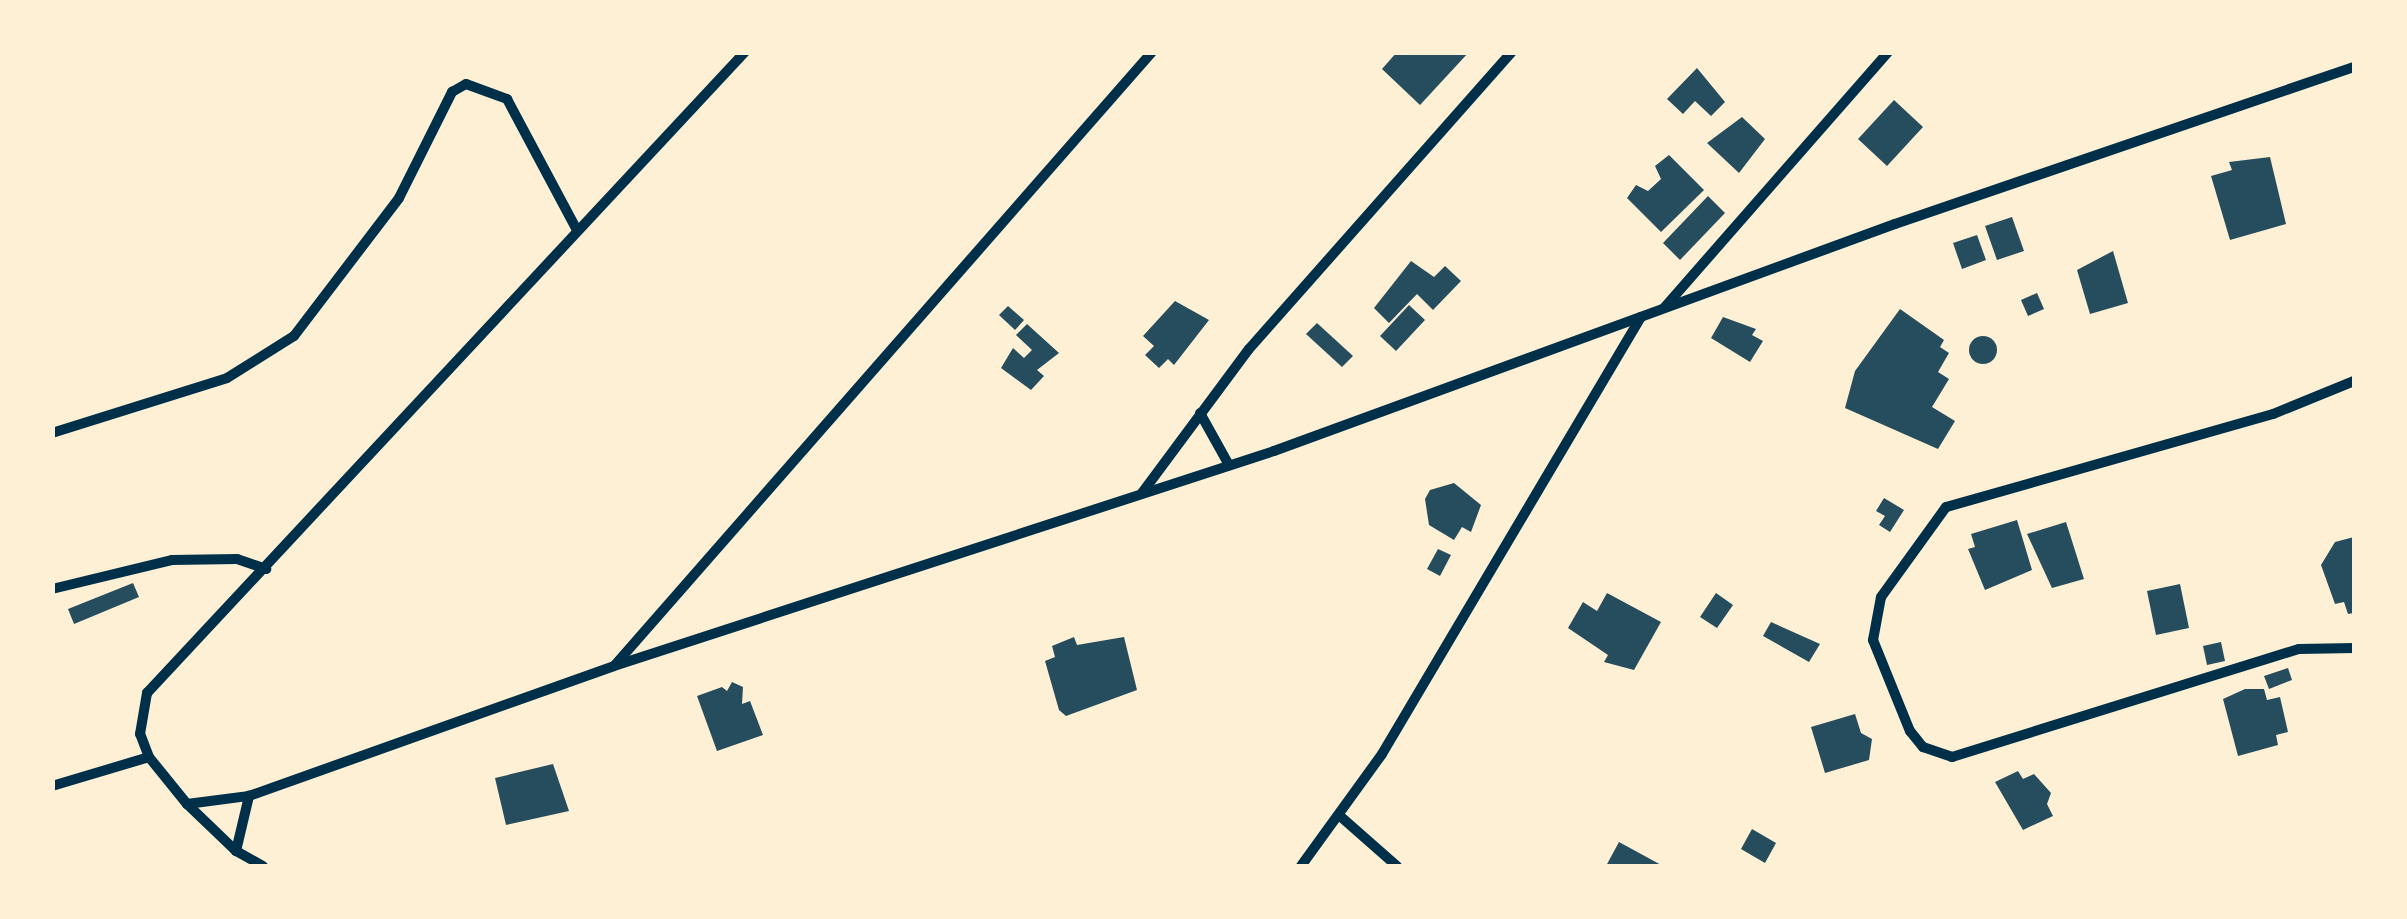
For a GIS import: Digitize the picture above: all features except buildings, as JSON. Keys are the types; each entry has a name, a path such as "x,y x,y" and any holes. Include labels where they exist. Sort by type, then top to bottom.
{"street":[{"path":"264,866 236,850 187,804 148,757 140,734 147,692 266,569 576,228 745,52"},
{"path":"614,666 1152,52"},
{"path":"1141,494 1200,413 1512,52"},
{"path":"1663,308 1888,52"},
{"path":"187,804 249,796 614,666 1229,466 1663,308 2354,67"},
{"path":"52,432 228,378 294,336 399,198 444,106 466,84 507,98 576,228"},
{"path":"1301,866 1340,816 1641,316"},
{"path":"2354,381 2273,414 1946,506 1881,597 1873,640 1910,732 1922,747 1952,757 2299,649 2354,648"},
{"path":"1200,413 1229,466"},
{"path":"52,588 172,560 236,559 266,569"},
{"path":"52,786 148,757"},
{"path":"236,850 249,796"},
{"path":"1340,816 1398,866"}]}
